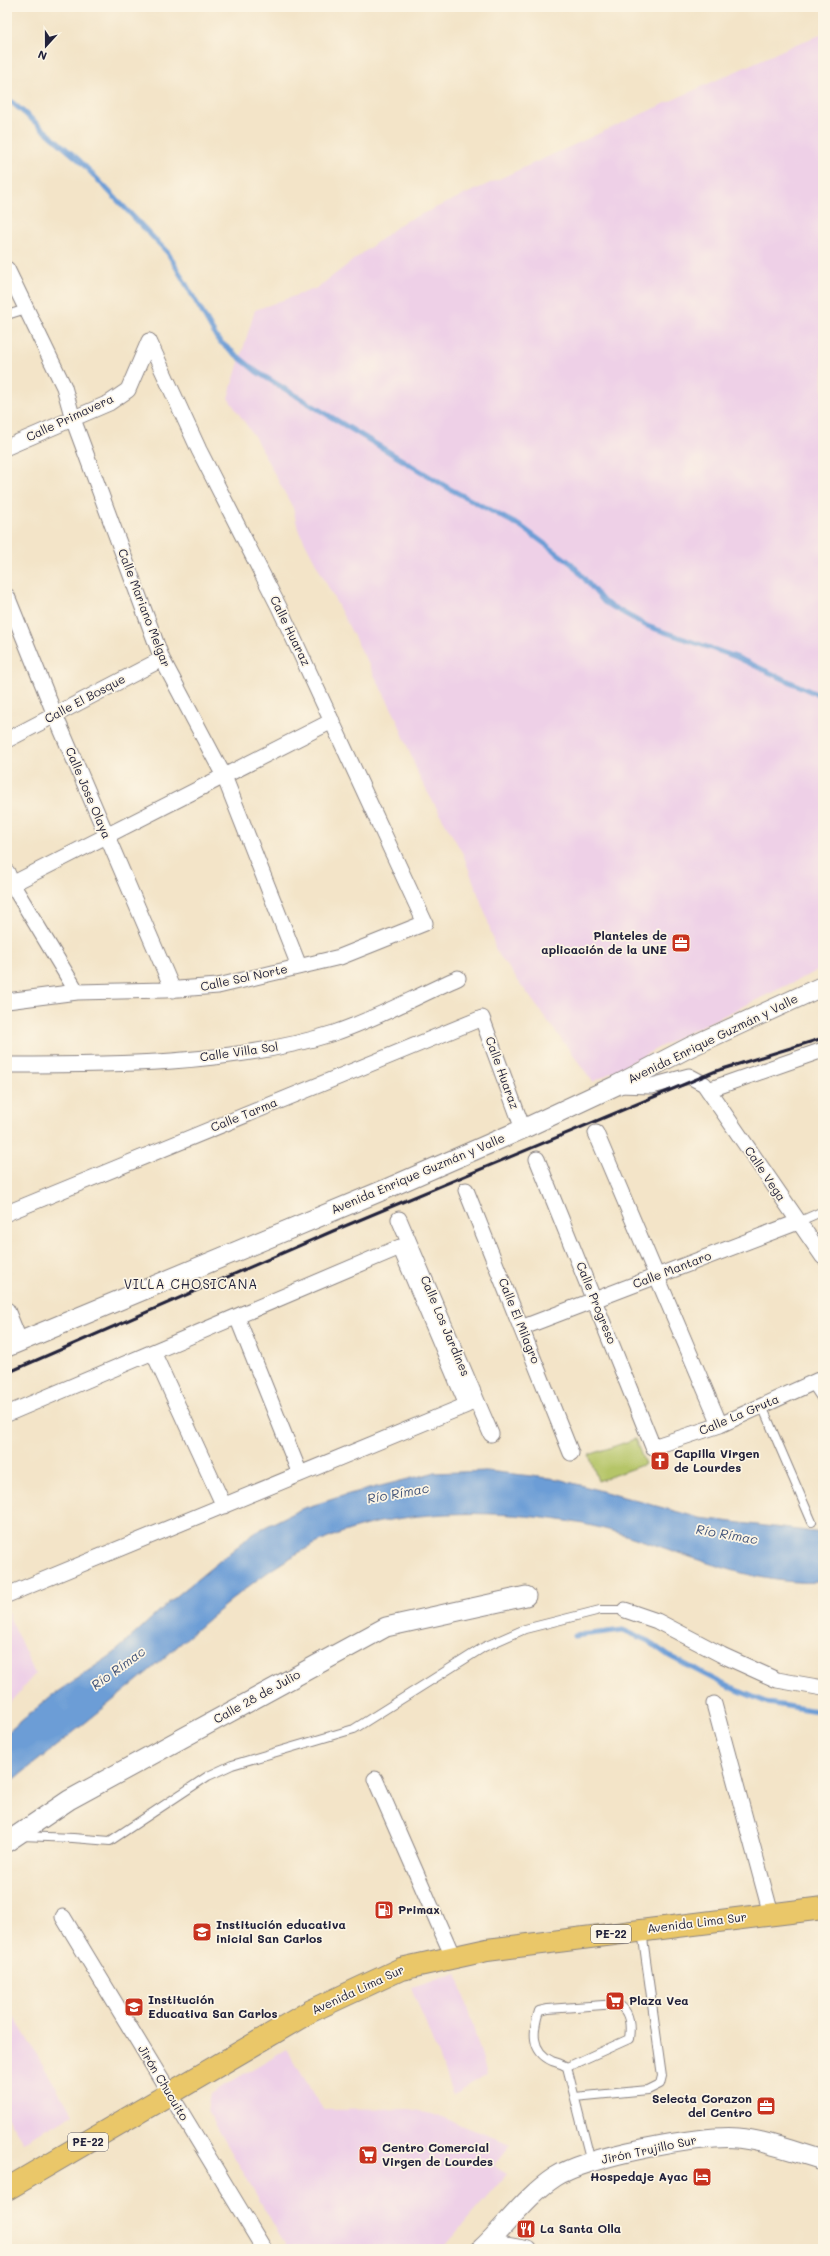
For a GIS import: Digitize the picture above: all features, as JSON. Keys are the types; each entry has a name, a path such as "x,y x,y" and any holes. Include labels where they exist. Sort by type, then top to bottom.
{"highway":[{"name":"Avenida Lima Sur","path":"7,2189 311,2011 401,1969 487,1950 823,1908"}],"street":[{"name":"Calle Mariano Melgar","path":"7,269 64,387 72,419 162,659 224,776 299,966"},
{"name":"Calle Primavera","path":"7,447 109,403 128,390 149,341"},
{"name":"Calle Huaraz","path":"149,341 199,450 279,608 425,923"},
{"name":"Calle Jose Olaya","path":"7,596 54,715 173,990"},
{"name":"Calle El Bosque","path":"7,740 162,659"},
{"path":"77,992 10,878 107,836 332,721"},
{"name":"Calle Sol Norte","path":"7,1001 77,992 173,990 218,986 340,957 425,923"},
{"name":"Calle Villa Sol","path":"7,1065 78,1065 183,1060 284,1046 334,1032 458,978"},
{"name":"Avenida Enrique Guzmán y Valle","path":"14,1344 386,1189 523,1129 617,1085 690,1047 823,986"},
{"name":"Calle Huaraz","path":"482,1018 523,1129"},
{"name":"Calle Tarma","path":"7,1213 482,1018"},
{"path":"708,1090 823,1050"},
{"name":"Calle Vega","path":"617,1085 652,1086 689,1076 699,1080 708,1090 823,1257"},
{"path":"596,1133 720,1425"},
{"name":"Calle Progreso","path":"537,1159 653,1447"},
{"name":"Calle El Milagro","path":"466,1190 571,1453"},
{"name":"Calle Los Jardines","path":"399,1219 492,1434"},
{"name":"Calle Mantaro","path":"521,1328 798,1222"},
{"path":"7,1414 400,1247 467,1405 7,1595"},
{"path":"7,1310 14,1344"},
{"path":"237,1317 300,1474"},
{"path":"153,1352 224,1506"},
{"name":"Calle La Gruta","path":"653,1447 720,1425 817,1380"},
{"name":"Calle 28 de Julio","path":"12,1839 69,1800 386,1626 526,1596"},
{"path":"625,1610 658,1621 722,1655 777,1680 823,1688"},
{"path":"714,1704 771,1914"},
{"path":"375,1779 454,1957"},
{"name":"Jirón Chucuito","path":"63,1917 264,2249"},
{"name":"Jirón Trujillo Sur","path":"485,2245 543,2186 561,2173 591,2162 682,2142 717,2137 754,2140 823,2160"},
{"path":"485,2245 529,2249"}],"lane":[{"path":"7,315 26,309"},
{"name":"Calle Mantaro","path":"798,1222 823,1211"},
{"path":"817,1380 823,1401"},
{"path":"762,1406 812,1522"},
{"path":"12,1839 73,1838 110,1841 208,1776 232,1765 354,1729 484,1647 526,1629 600,1610 625,1610"},
{"path":"575,2097 648,2090 660,2084 662,2076 642,1930"},
{"path":"567,2067 629,2039 630,2029 627,2012 623,2007 617,2004 539,2011 534,2026 534,2041 543,2055 567,2067 591,2162"}],"shaded area":[{"path":"823,34 823,968 683,1035 593,1082 496,951 487,918 463,854 420,779 396,717 298,529 293,508 254,436 228,398 255,310 317,288 402,223 796,44"},
{"path":"7,1611 35,1674 7,1706"},
{"path":"457,1973 487,2074 453,2095 412,1988"},
{"path":"7,2005 73,2115 23,2142 7,2117"},
{"name":"Centro Comercial Virgen de Lourdes","path":"286,2049 324,2110 410,2109 432,2114 511,2144 494,2166 507,2174 447,2243 440,2249 288,2249 207,2110 210,2094"}],"green space":[{"path":"635,1439 645,1464 598,1481 589,1455"}],"water":[{"name":"Río Rímac","path":"487,1471 558,1479 700,1518 823,1533 823,1582 790,1582 758,1577 598,1527 541,1518 488,1514 434,1515 407,1517 356,1528 326,1539 298,1553 246,1588 132,1685 7,1785 7,1733 51,1696 113,1654 167,1604 255,1532 301,1509 349,1494 432,1473"}],"waterway":[{"path":"7,98 79,160 168,253 218,340 257,372 450,489 522,527 572,564 604,602 647,626 736,657 823,697"},
{"path":"574,1636 623,1630 648,1641 669,1656 727,1686 768,1703 823,1712"}],"railway":[{"path":"7,1373 333,1231 716,1071 823,1038"}],"place":[{"name":"Planteles de aplicación de la UNE","path":"681,943"},
{"name":"Capilla Virgen de Lourdes","path":"660,1461"},
{"name":"Primax","path":"384,1910"},
{"name":"Institución educativa inicial San Carlos","path":"202,1932"},
{"name":"Plaza Vea","path":"615,2001"},
{"name":"Institución Educativa San Carlos","path":"134,2007"},
{"name":"Selecta Corazon del Centro","path":"766,2106"},
{"name":"Centro Comercial Virgen de Lourdes","path":"368,2155"},
{"name":"Hospedaje Ayac","path":"702,2177"},
{"name":"La Santa Olla","path":"526,2229"}],"district":[{"name":"VILLA CHOSICANA","path":"191,1284"}]}
